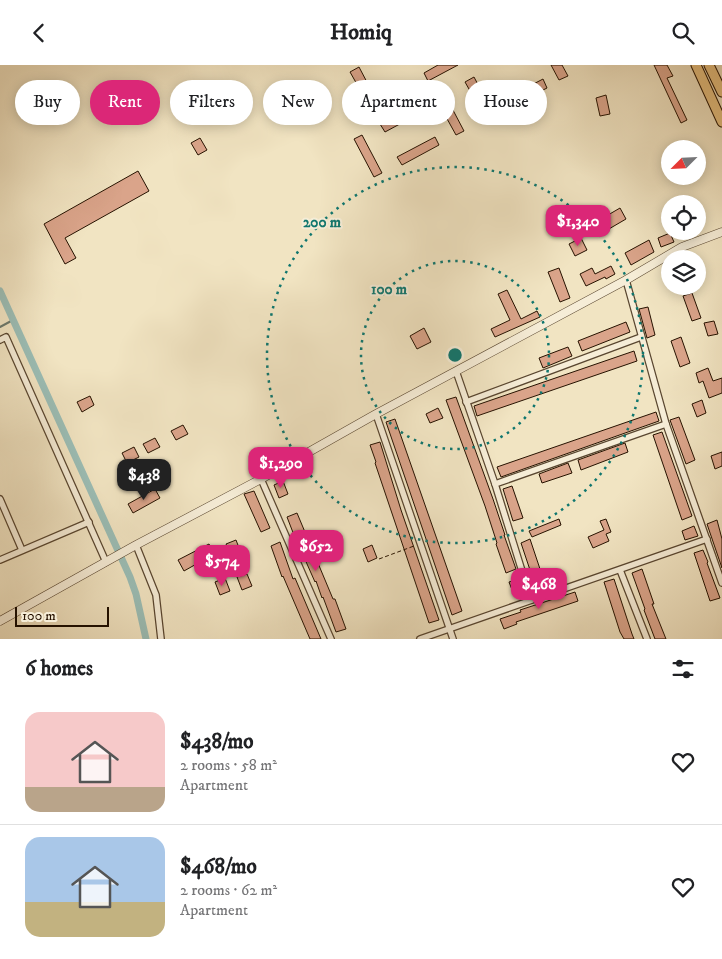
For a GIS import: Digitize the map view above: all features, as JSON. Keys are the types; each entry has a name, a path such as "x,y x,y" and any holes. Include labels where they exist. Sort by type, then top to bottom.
{"main road":[{"path":"696,65 722,122"},
{"path":"709,65 722,92"}],"street":[{"path":"0,621 376,414 626,280 682,247 722,232"},
{"path":"626,280 666,424 722,583"},
{"path":"0,339 6,337 89,522 110,561"},
{"path":"466,402 641,337"},
{"path":"456,371 532,600"},
{"path":"376,414 452,639"},
{"path":"495,485 666,424"},
{"path":"261,479 331,639"},
{"path":"0,499 22,550"},
{"path":"0,560 89,522"},
{"path":"420,639 707,539"},
{"path":"133,547 156,595 161,639"},
{"path":"620,570 647,639"}],"path":[{"path":"380,559 420,544"}],"building":[{"path":"438,65 458,65 430,80 428,80 424,73"},
{"path":"551,65 562,65 568,76 559,80"},
{"path":"654,65 667,65 673,76 667,78 687,120 681,123"},
{"path":"359,67 366,80 355,80 350,72"},
{"path":"606,95 610,114 600,116 596,98"},
{"path":"455,114 464,131 456,135 450,125 455,125"},
{"path":"381,125 398,125 385,132"},
{"path":"362,135 382,173 374,177 354,139"},
{"path":"435,137 439,145 402,165 397,157"},
{"path":"200,138 207,150 198,155 191,143"},
{"path":"138,171 149,191 65,238 76,258 65,264 44,224"},
{"path":"620,208 626,219 602,233 596,222"},
{"path":"661,237 661,240 673,240 674,242 661,247 658,238"},
{"path":"581,238 587,250 575,256 569,244"},
{"path":"649,240 654,252 631,265 625,253"},
{"path":"611,266 615,274 586,286 580,274 592,268 595,274"},
{"path":"559,268 570,298 560,302 548,272"},
{"path":"507,290 521,319 537,311 540,317 495,337 491,329 510,320 498,294"},
{"path":"693,295 701,318 692,321 683,296"},
{"path":"648,307 655,335 647,338 639,309"},
{"path":"714,321 718,334 708,336 704,323"},
{"path":"626,322 630,332 582,351 578,341"},
{"path":"424,328 431,342 417,349 410,336"},
{"path":"681,337 690,363 680,367 671,341"},
{"path":"568,347 572,356 543,368 539,358"},
{"path":"634,351 637,361 477,416 474,406"},
{"path":"708,368 713,381 722,378 722,393 709,398 703,381 699,383 696,373"},
{"path":"90,396 94,405 82,412 77,402"},
{"path":"456,397 516,569 506,573 485,506 446,400"},
{"path":"702,400 706,413 697,417 692,404"},
{"path":"438,408 443,418 430,423 426,414"},
{"path":"656,412 659,421 501,477 497,467"},
{"path":"679,417 695,460 686,464 670,420"},
{"path":"395,419 462,611 452,615 386,422"},
{"path":"183,425 188,434 176,440 171,431"},
{"path":"662,432 692,516 682,520 653,435"},
{"path":"155,438 160,447 148,453 143,444"},
{"path":"380,442 439,620 429,623 375,463 370,445"},
{"path":"625,443 628,452 581,470 578,460"},
{"path":"134,447 139,457 127,463 122,453"},
{"path":"722,452 722,466 715,469 711,456"},
{"path":"568,463 572,473 542,483 539,474"},
{"path":"283,481 288,494 279,498 274,485"},
{"path":"512,486 523,518 513,521 503,489"},
{"path":"155,489 160,498 133,513 128,504"},
{"path":"254,491 270,528 261,532 244,494"},
{"path":"297,513 333,599 335,599 346,629 336,632 323,597 292,530 287,517"},
{"path":"559,519 561,525 532,537 529,531"},
{"path":"606,519 611,532 606,534 609,541 593,548 588,537 604,530 600,521"},
{"path":"717,520 722,539 722,568 707,524"},
{"path":"694,526 698,536 685,540 682,531"},
{"path":"530,539 546,587 537,591 521,543"},
{"path":"236,540 241,553 232,557 226,544"},
{"path":"280,542 293,579 295,578 321,639 310,639 282,577 271,546"},
{"path":"209,544 217,559 209,563 207,558 184,571 178,560"},
{"path":"372,545 377,558 368,562 363,549"},
{"path":"703,550 720,598 710,601 694,553"},
{"path":"642,569 654,604 652,604 666,639 655,639 644,610 632,573"},
{"path":"247,574 252,586 242,590 237,577"},
{"path":"225,578 230,591 220,595 215,582"},
{"path":"519,579 524,592 514,595 509,582"},
{"path":"614,579 634,639 624,639 620,632 604,582"},
{"path":"575,592 578,601 516,622 517,624 504,629 500,619 521,612 520,610"}],"waterway":[{"path":"0,291 130,577 136,594 146,639"},
{"path":"0,327 13,320"}]}
